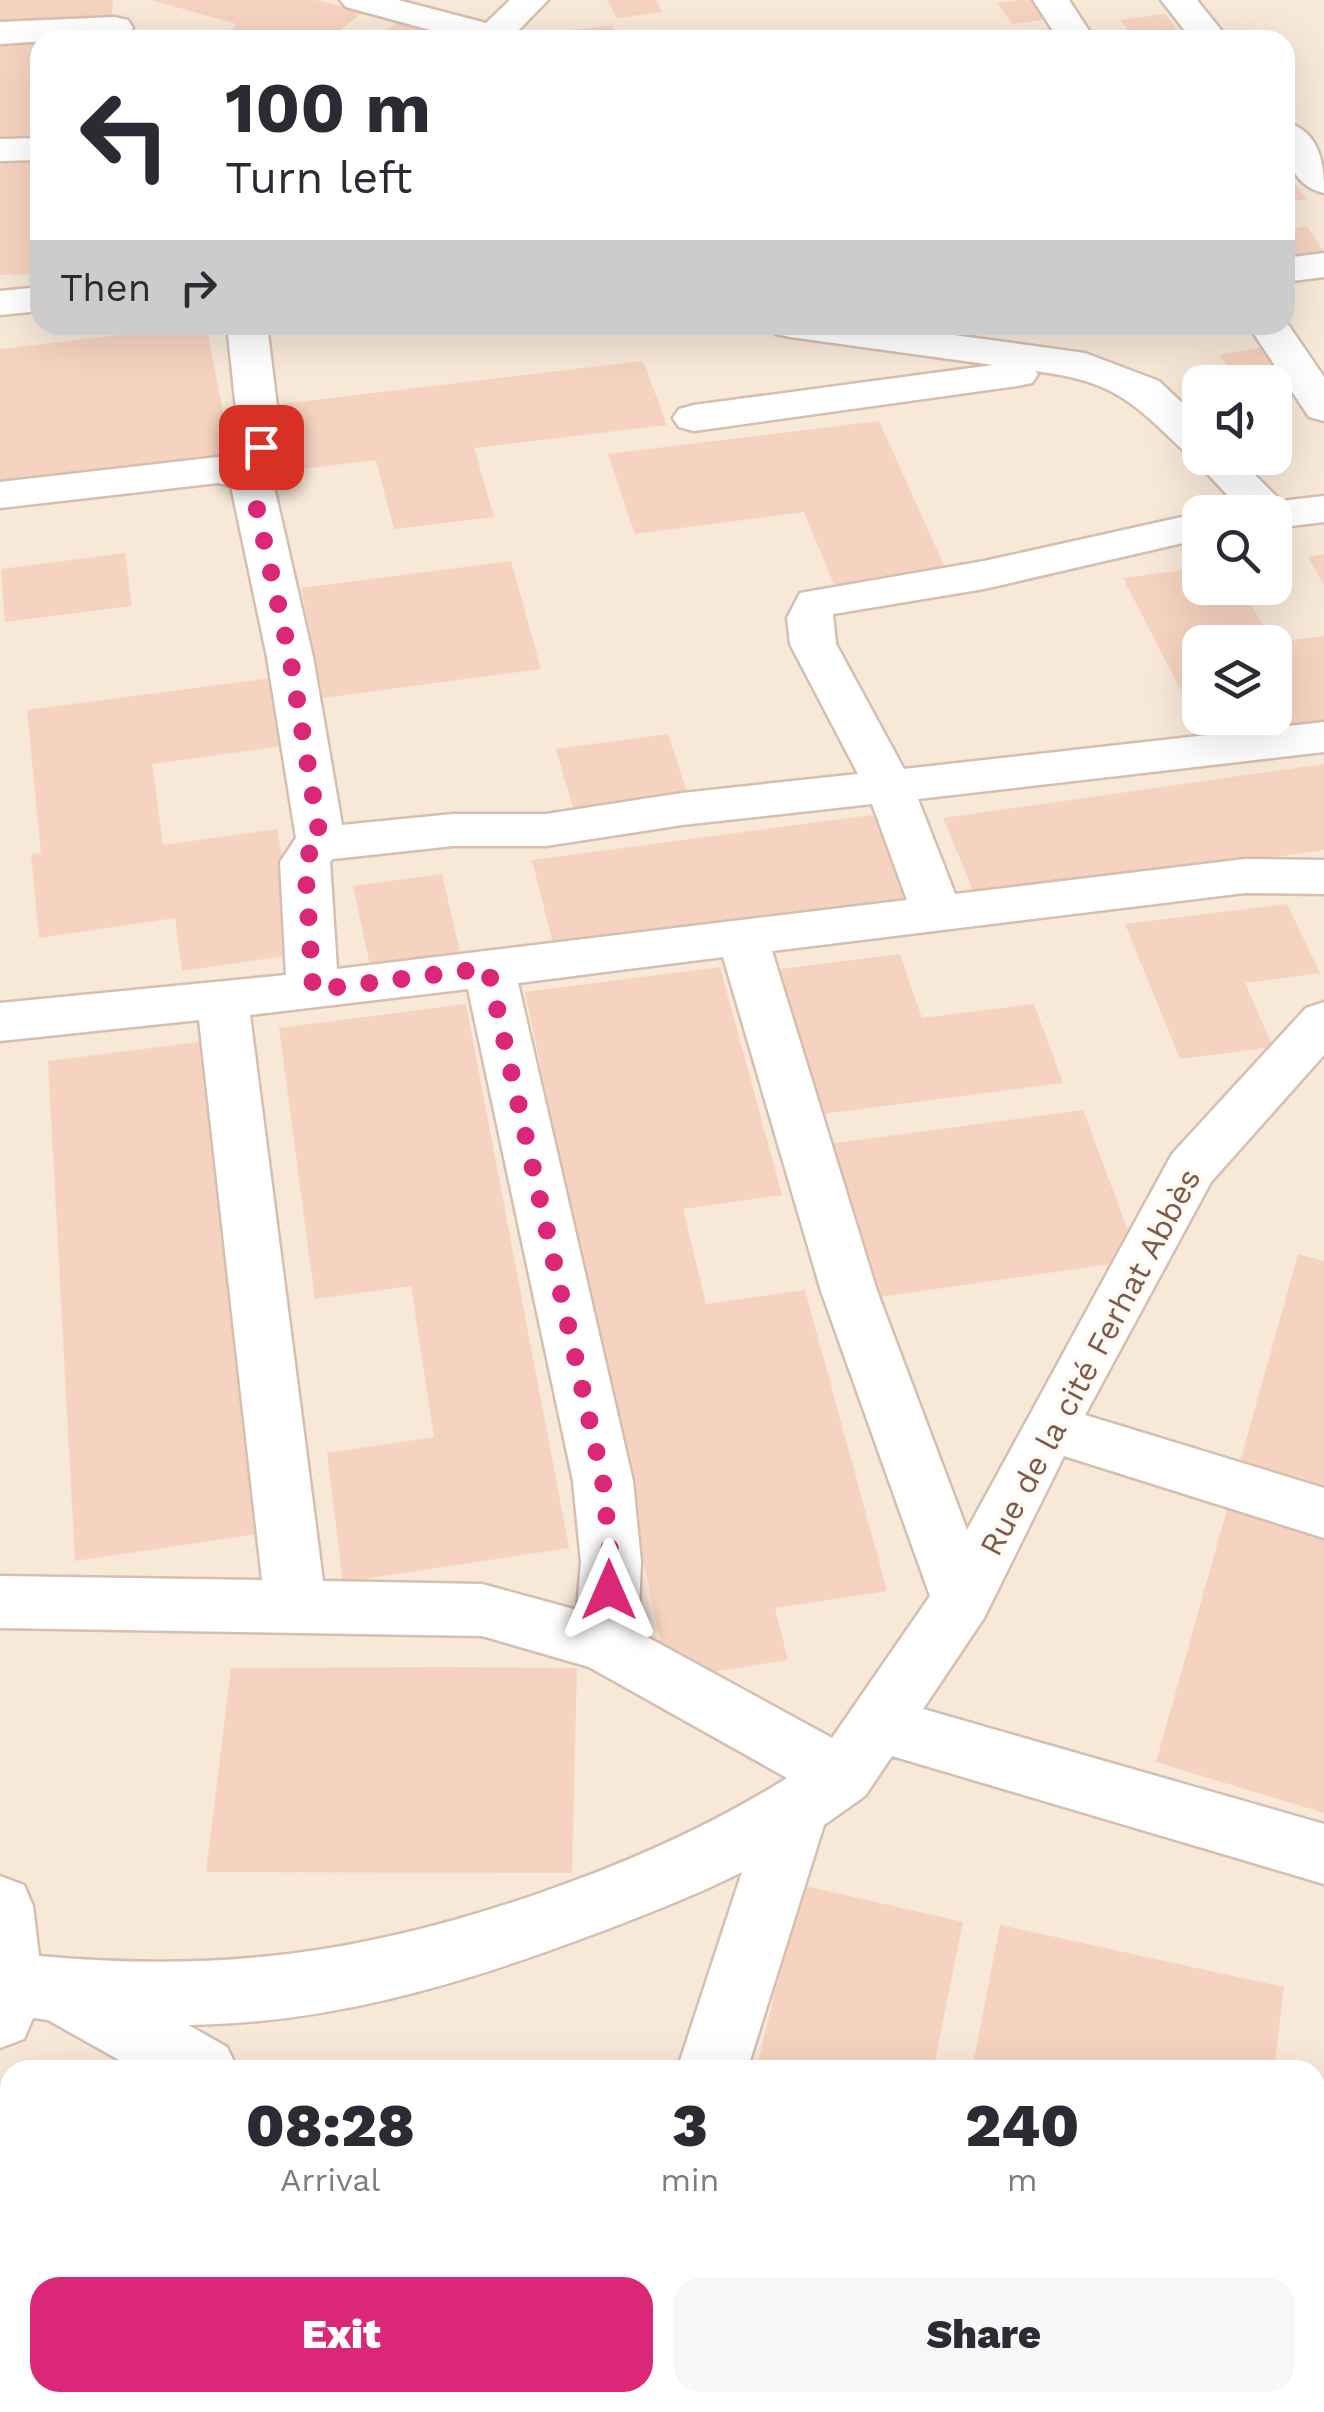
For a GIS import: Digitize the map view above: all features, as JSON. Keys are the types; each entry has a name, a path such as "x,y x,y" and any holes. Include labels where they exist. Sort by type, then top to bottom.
{"street":[{"path":"499,30 530,0"},
{"path":"1050,0 1071,30"},
{"path":"1179,0 1203,30"},
{"path":"363,11 453,30"},
{"path":"35,30 117,23"},
{"path":"0,33 30,30"},
{"path":"1295,146 1324,182"},
{"path":"0,150 30,149"},
{"path":"1295,269 1324,265"},
{"path":"0,303 30,300"},
{"path":"249,335 261,447 250,478 290,657 321,844"},
{"path":"864,335 1085,365 1144,390 1182,393"},
{"path":"1103,335 1144,390 1182,426"},
{"path":"1275,335 1323,407"},
{"path":"694,418 1085,365"},
{"path":"1292,404 1323,407"},
{"path":"0,495 218,470 250,478"},
{"path":"1231,475 1250,495"},
{"path":"1292,513 1324,509"},
{"path":"936,912 889,786 814,644 809,612 816,604 984,575 1182,530"},
{"path":"313,990 305,862 321,844 453,830 546,830 682,809 1324,736"},
{"path":"0,1022 313,990 1245,876 1324,877"},
{"path":"742,936 849,1292 962,1600"},
{"path":"488,968 603,1481 611,1562 606,1645"},
{"path":"222,998 296,1607"},
{"name":"Rue de la cité Ferhat Abbès","path":"820,1791 896,1697 962,1600 1049,1428 1191,1168 1324,1022"},
{"path":"1049,1428 1324,1513"},
{"path":"0,1602 482,1610 606,1645 820,1791"},
{"path":"896,1697 1324,1854"},
{"path":"18,1993 178,1994 327,1982 474,1947 628,1892 744,1840 820,1791"},
{"path":"715,2060 746,1956 820,1791"},
{"path":"0,1906 18,1993"},
{"path":"18,1993 179,2060"}],"shaded area":[{"path":"0,0 1324,0 1324,2060 0,2060"}],"building":[{"path":"0,0 113,0 111,21 0,25"},
{"path":"151,0 316,0 363,12 340,30 231,30 237,24"},
{"path":"607,0 656,0 662,12 617,18"},
{"path":"1044,0 1056,18 1012,24 997,3"},
{"path":"1165,14 1177,30 1128,30 1120,20"},
{"path":"397,22 427,30 387,30"},
{"path":"612,25 615,30 573,30"},
{"path":"30,41 30,142 0,143 0,42"},
{"path":"30,161 30,274 0,275 0,162"},
{"path":"1295,184 1307,199 1295,201"},
{"path":"1307,226 1324,252 1295,256 1295,228"},
{"path":"120,335 208,335 231,453 0,481 0,349"},
{"path":"1270,346 1284,365 1226,365 1219,355"},
{"path":"643,361 667,425 474,448 494,517 394,529 376,460 278,472 264,406"},
{"path":"879,421 947,572 835,587 804,512 635,534 608,454"},
{"path":"125,553 132,606 5,622 1,569"},
{"path":"1324,554 1324,585 1308,557"},
{"path":"511,561 541,669 323,698 301,588"},
{"path":"1182,570 1182,605 1251,605 1263,625 1182,625 1182,692 1123,578"},
{"path":"1324,636 1324,724 1292,729 1292,640"},
{"path":"286,676 299,744 152,764 163,845 277,829 299,954 182,971 175,918 39,938 31,854 41,853 27,710"},
{"path":"668,734 689,799 575,814 556,749"},
{"path":"1204,735 1248,735 1207,741"},
{"path":"1324,764 1324,850 1096,883 1093,875 974,893 943,818"},
{"path":"886,813 922,906 554,948 532,860"},
{"path":"442,874 462,961 372,975 353,886"},
{"path":"1287,904 1320,973 1245,983 1273,1047 1180,1059 1125,924"},
{"path":"900,954 922,1018 1034,1004 1063,1083 823,1114 780,969"},
{"path":"720,967 782,1195 683,1209 706,1304 805,1290 887,1591 775,1608 788,1660 668,1679 525,992"},
{"path":"466,1004 569,1548 343,1582 327,1453 434,1437 411,1286 315,1299 279,1028"},
{"path":"206,1041 257,1534 75,1561 48,1061"},
{"path":"1083,1110 1139,1260 873,1298 828,1144"},
{"path":"1298,1254 1324,1261 1324,1497 1237,1473"},
{"path":"1228,1506 1324,1532 1324,1813 1156,1762"},
{"path":"231,1668 577,1668 572,1873 206,1872"},
{"path":"801,1885 963,1922 935,2060 758,2060"},
{"path":"1000,1925 1284,1987 1275,2060 974,2060"}],"route":[{"path":"261,447 250,478 290,657 321,844 305,862 313,990 488,968 603,1481 611,1562 609,1590"}]}
